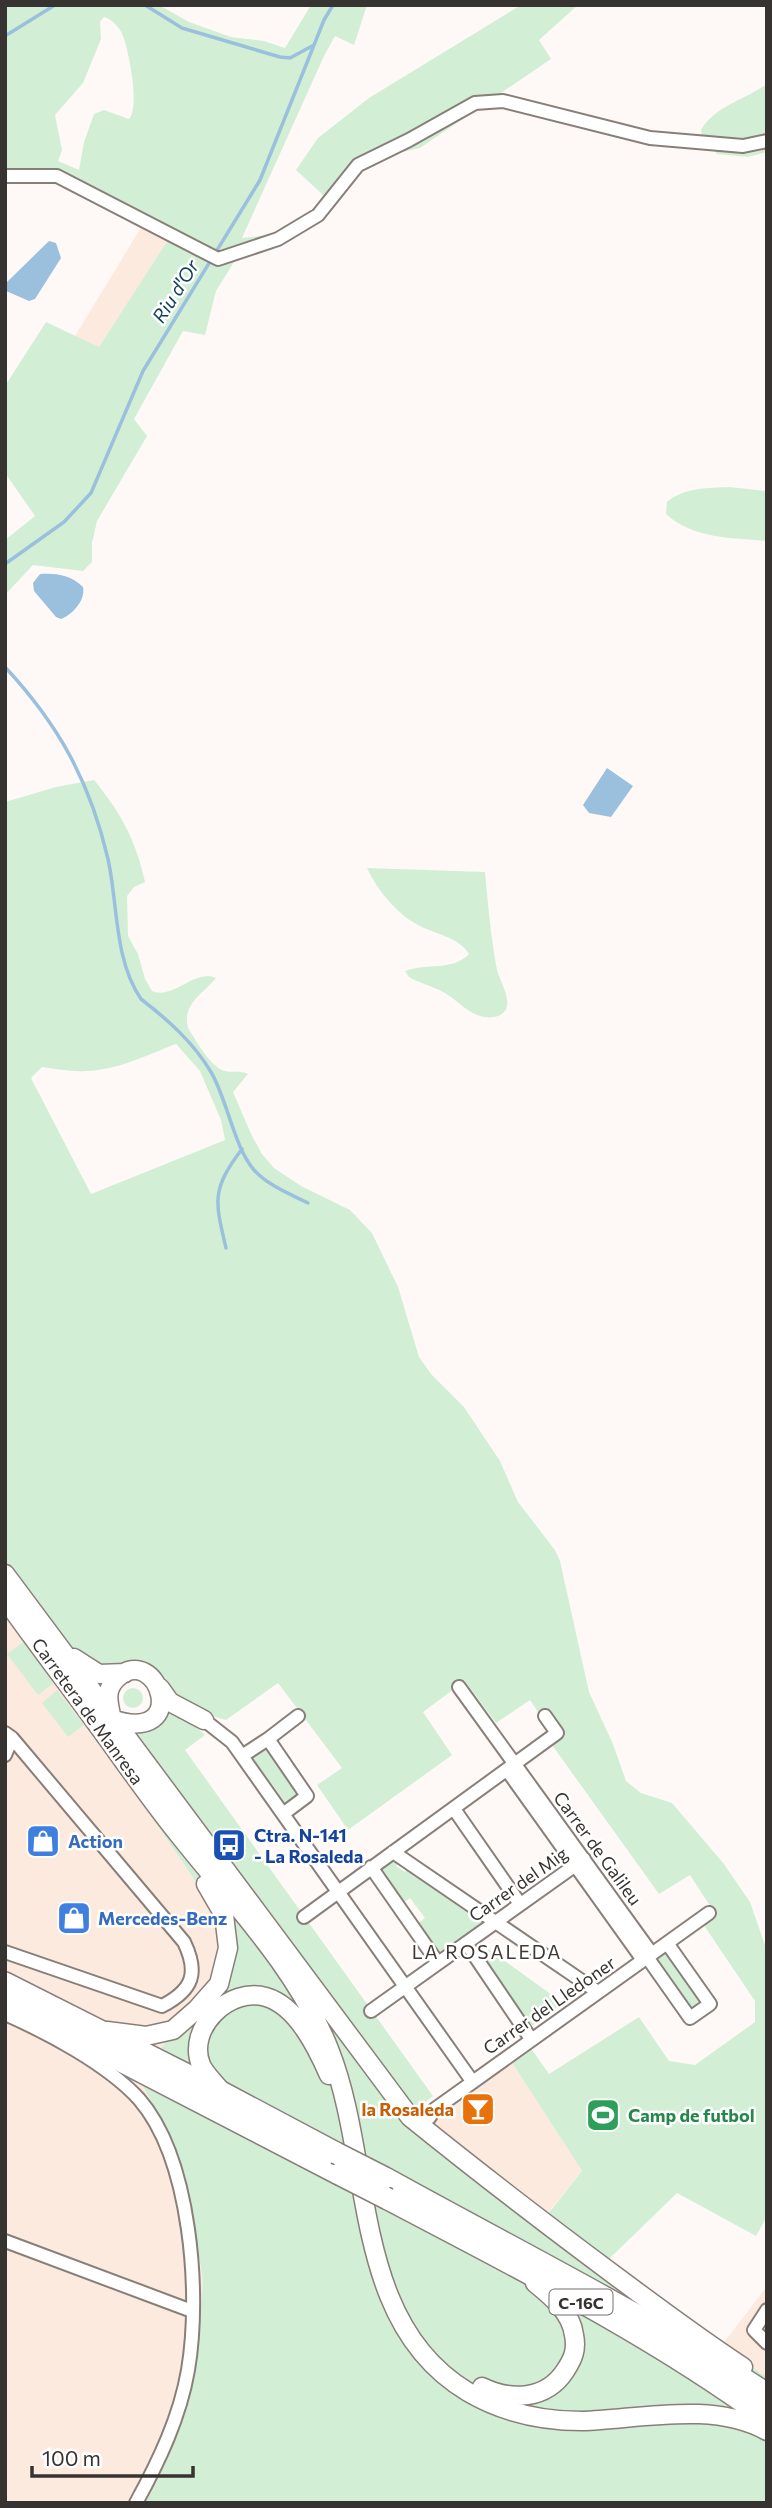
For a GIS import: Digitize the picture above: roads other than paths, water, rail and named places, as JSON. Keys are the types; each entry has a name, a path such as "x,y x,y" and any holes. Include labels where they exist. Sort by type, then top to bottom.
{"main road":[{"path":"5,1574 171,1794 317,1995 409,2114 483,2176 577,2247 711,2346 767,2382"},
{"name":"Carretera de Manresa","path":"5,1599 170,1824"},
{"path":"30,1633 51,1653 102,1714 131,1725 149,1720 204,1720"},
{"path":"60,1645 82,1666 99,1674 144,1672 170,1702 182,1711 204,1720"},
{"path":"100,2030 146,2036 173,2030 197,2009 219,1984 228,1948 224,1915 149,1784 113,1732 108,1693 115,1680 125,1673"},
{"path":"158,1685 162,1697 161,1706 149,1720 142,1735 145,1748 171,1794"},
{"path":"170,1824 295,1981 317,2020 331,2053 378,2263 387,2292 416,2344 449,2379 505,2409 554,2420 582,2421 668,2414 724,2417 767,2431"},
{"path":"5,1972 33,1995"},
{"path":"5,1983 223,2093 337,2164"},
{"name":"C-16C","path":"5,1991 337,2164"},
{"path":"317,1995 349,2082 387,2260 396,2289 408,2314 424,2337 459,2372 495,2393 524,2396 553,2386 562,2375 575,2357 574,2333 562,2306 514,2265"},
{"path":"223,2093 201,2065 199,2041 206,2021 228,2003 245,1997 266,1997 295,2016 328,2072 348,2120"},
{"name":"C-16C","path":"5,2001 386,2188 622,2315 767,2404"},
{"path":"386,2188 546,2264 767,2395"},
{"name":"C-16C","path":"386,2188 711,2378 767,2419"}],"street":[{"path":"5,176 57,176 213,257 278,239 318,215 358,165 475,103 503,101 650,138 743,146 767,141"},
{"name":"Carrer de Galileu","path":"459,1687 511,1766 690,2018 710,2004 667,1943"},
{"path":"242,1756 298,1716"},
{"path":"303,1917 557,1733 545,1716"},
{"path":"204,1720 232,1742 472,2081"},
{"path":"5,1755 9,1735"},
{"path":"5,1952 162,2006 181,1996 191,1977 192,1959 184,1942 9,1735"},
{"path":"268,1739 307,1796 283,1814"},
{"path":"454,1808 520,1905"},
{"path":"393,1852 598,1992"},
{"name":"Carrer del Mig","path":"371,2011 580,1862"},
{"path":"371,1867 438,1963"},
{"name":"Carrer del Lledoner","path":"409,2114 429,2118 435,2109 472,2081 709,1913"},
{"path":"466,1943 531,2039"},
{"path":"5,2014 38,2029 95,2063 139,2099 164,2138 184,2200 192,2268 188,2370 164,2447 136,2503"},
{"path":"5,2241 192,2311"},
{"path":"767,2310 754,2330 767,2343"}],"water":[{"path":"49,241 56,243 61,258 35,299 29,301 6,291 6,283"},
{"path":"40,574 63,576 83,587 82,597 74,611 61,619 56,617 34,591 33,583"},
{"path":"607,768 633,786 611,817 589,813 583,805"}],"waterway":[{"path":"5,36 55,5"},
{"path":"145,5 182,28 280,57 290,58 314,45"},
{"name":"Riu d'Or","path":"5,564 64,522 91,493 143,371 260,180 324,20 333,5"},
{"path":"5,667 57,733 82,780 101,831 108,859 121,949 132,984 141,999 179,1032 204,1061 217,1083 241,1149 254,1170 272,1185 308,1203"},
{"path":"226,1248 218,1196 225,1175 242,1149"}],"place":[{"name":"Action","path":"43,1841"},
{"name":"Ctra. N-141 - La Rosaleda","path":"229,1845"},
{"name":"Mercedes-Benz","path":"74,1918"},
{"name":"la Rosaleda","path":"478,2109"},
{"name":"Camp de futbol","path":"603,2115"}],"district":[{"name":"LA ROSALEDA","path":"487,1951"}]}
